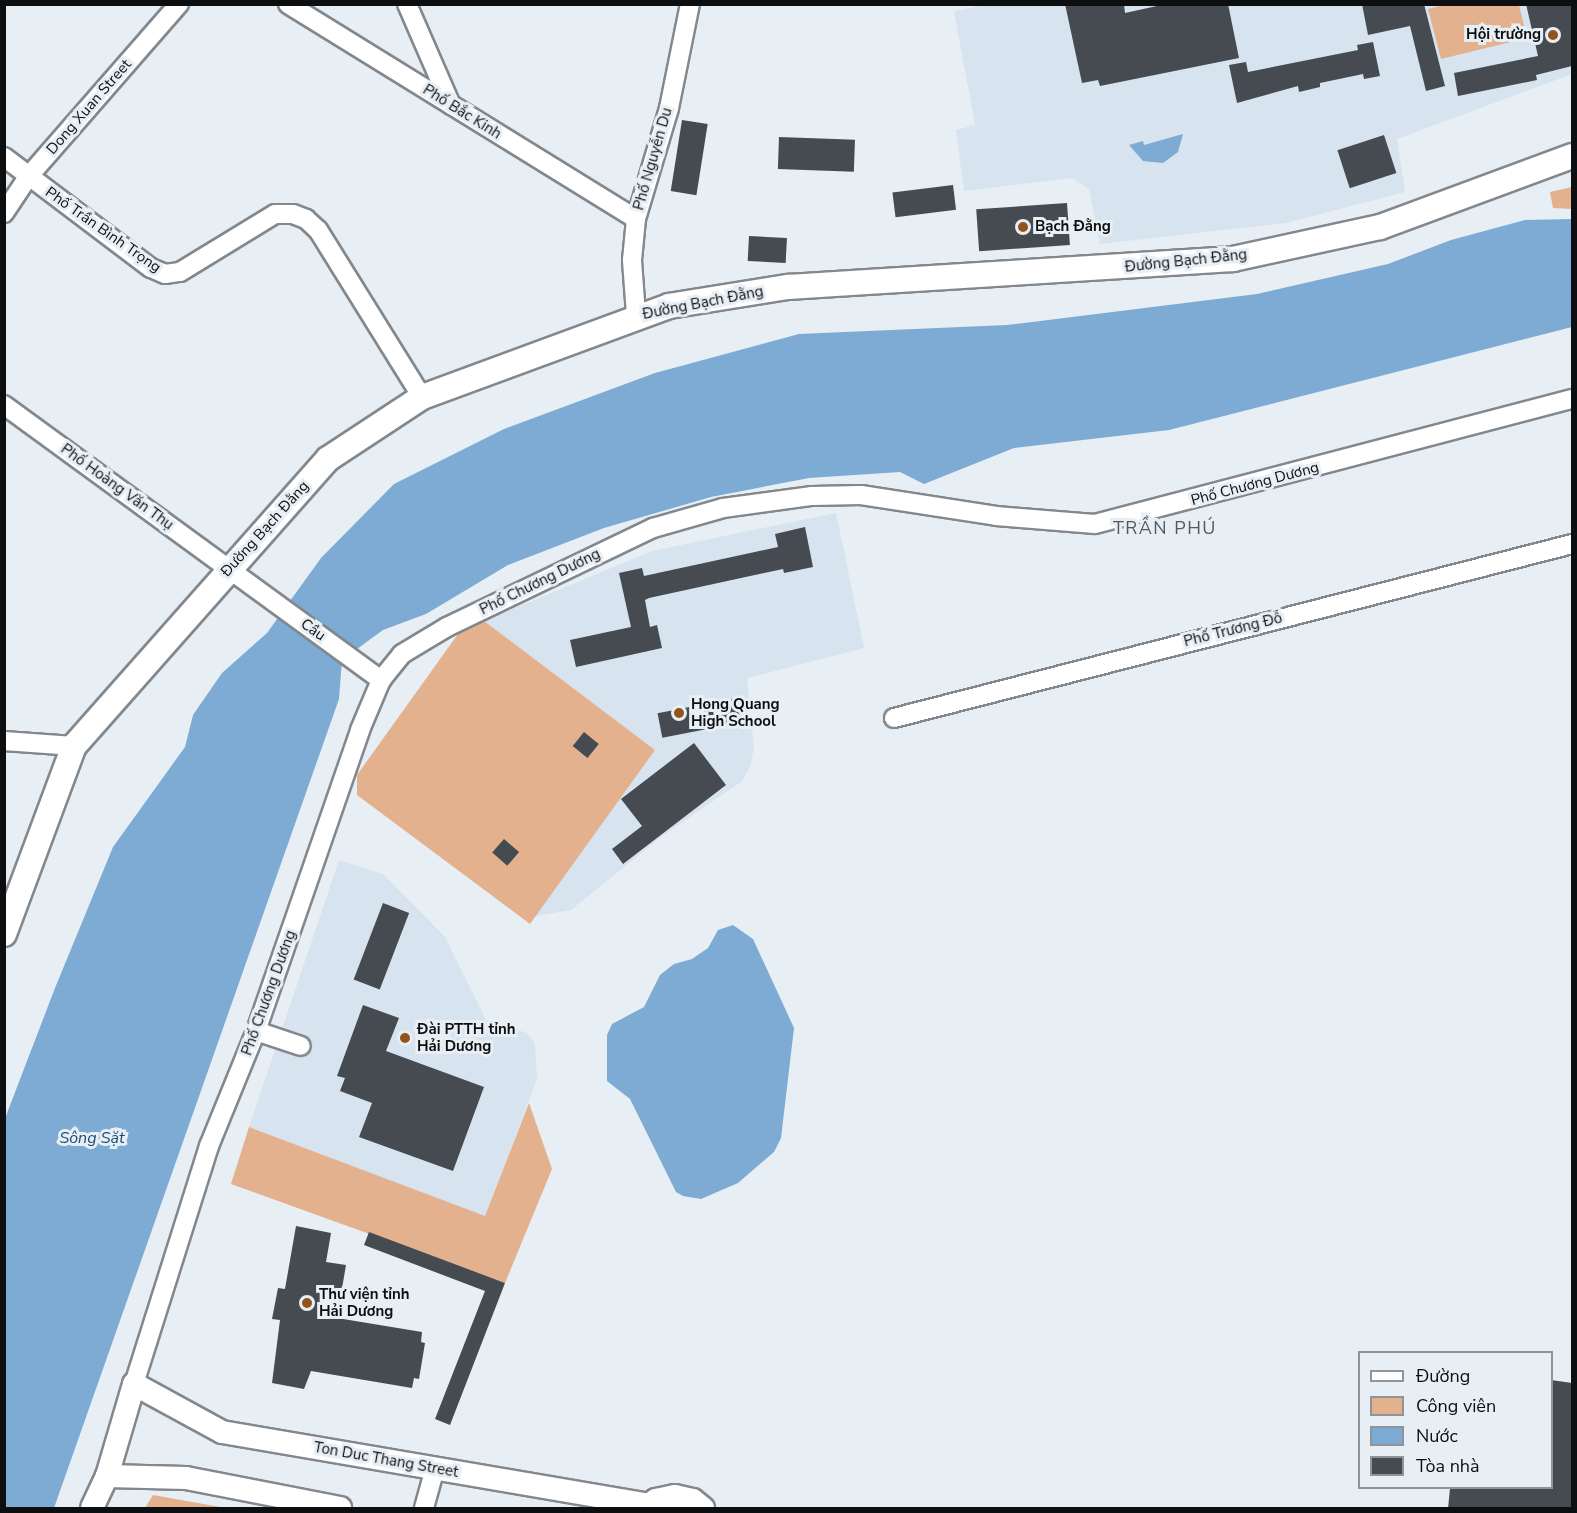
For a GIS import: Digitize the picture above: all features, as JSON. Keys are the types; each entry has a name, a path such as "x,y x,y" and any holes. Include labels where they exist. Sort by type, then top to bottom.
{"main road":[{"name":"Đường Bạch Đằng","path":"4,934 74,746 229,568 328,459 422,397 636,315 788,287 1233,259 1380,227 1572,156"}],"street":[{"name":"Dong Xuan Street","path":"4,213 28,177 179,4"},
{"name":"Phố Bắc Kinh","path":"288,4 636,219"},
{"path":"407,4 451,105"},
{"name":"Phố Nguyễn Du","path":"636,315 632,260 636,219 669,108 690,4"},
{"name":"Phố Trần Bình Trọng","path":"4,157 28,177 165,274 180,272 275,214 293,214 306,219 318,230 422,397"},
{"name":"Phố Chương Dương","path":"92,1509 107,1476 209,1146 256,1031 341,781 381,680 402,654 447,627 653,528 723,508 812,496 861,495 996,516 1095,524 1572,399"},
{"name":"Phố Hoàng Văn Thụ","path":"4,405 262,594"},
{"name":"Phố Trương Đỗ","path":"894,718 1572,544"},
{"name":"Cầu","path":"262,594 381,680"},
{"path":"4,741 74,746"},
{"path":"256,1031 301,1046"},
{"name":"Ton Duc Thang Street","path":"134,1384 222,1432 647,1507"},
{"path":"424,1509 435,1468"},
{"path":"107,1476 186,1478 340,1509"},
{"path":"647,1507 675,1496 693,1500 703,1509"}],"shaded area":[{"path":"989,4 1572,5 1572,74 1397,139 1405,192 1286,223 1100,244 1089,189 1072,178 964,191 956,130 975,125 954,11"},
{"name":"Hong Quang High School","path":"836,513 864,648 747,678 754,748 750,767 742,781 661,837 571,910 535,916 655,750 484,621 652,551"},
{"name":"Đài PTTH tỉnh Hải Dương","path":"339,860 383,874 445,937 486,1020 527,1033 535,1044 537,1079 485,1217 249,1127"}],"green space":[{"path":"1447,4 1519,5 1527,38 1441,59 1428,9"},
{"path":"1572,187 1572,209 1553,208 1550,192"},
{"path":"484,621 655,750 530,924 357,795 357,775 458,634"},
{"path":"529,1103 552,1169 505,1283 231,1184 249,1127 485,1216"},
{"path":"153,1495 226,1508 145,1508"}],"water":[{"path":"1183,134 1178,152 1163,163 1143,161 1129,145 1143,141 1144,145"},
{"name":"Sông Sặt","path":"1572,219 1572,327 1169,430 1014,448 924,484 900,472 809,478 711,497 604,528 508,565 426,614 383,630 342,660 339,699 54,1508 5,1508 4,1121 113,847 185,747 193,715 222,673 267,633 321,558 394,484 504,429 655,373 799,334 1007,325 1257,294 1388,264 1451,240 1525,220"},
{"path":"733,925 753,939 794,1028 781,1138 774,1152 738,1183 701,1199 683,1196 676,1192 630,1099 607,1081 607,1035 612,1024 644,1007 660,975 674,964 692,959 708,948 718,930"}],"building":[{"path":"1065,4 1124,4 1125,13 1166,4 1228,4 1239,58 1100,86 1098,80 1082,83"},
{"path":"1362,4 1424,4 1445,86 1426,91 1410,26 1368,35"},
{"path":"1526,4 1572,4 1572,66 1536,75 1537,80 1458,96 1454,73 1538,56"},
{"path":"1373,42 1380,76 1364,79 1363,74 1320,83 1320,87 1299,92 1298,86 1237,103 1229,65 1246,62 1248,72 1358,50 1357,45"},
{"path":"682,120 708,124 696,195 671,191"},
{"path":"1384,135 1396,173 1350,188 1337,150"},
{"path":"779,137 855,140 854,172 778,169"},
{"path":"953,185 956,210 896,217 892,192"},
{"name":"Bạch Đằng","path":"1067,203 1070,245 979,251 976,209"},
{"path":"749,236 787,238 786,263 748,261"},
{"path":"805,527 813,567 784,573 783,569 649,598 645,600 650,627 657,625 662,648 576,667 570,640 631,627 619,573 642,568 644,576 778,547 775,534"},
{"path":"741,697 746,722 662,738 658,713"},
{"path":"584,732 599,744 587,758 573,746"},
{"path":"694,743 726,785 623,864 612,849 642,826 621,799"},
{"path":"504,839 519,852 507,866 492,853"},
{"path":"383,903 409,913 380,990 354,980"},
{"path":"363,1005 399,1018 386,1051 484,1087 453,1171 359,1137 372,1103 340,1091 345,1078 337,1076"},
{"name":"Thư viện tỉnh Hải Dương","path":"296,1226 331,1233 326,1262 346,1265 337,1318 422,1332 421,1342 425,1343 419,1379 414,1378 412,1388 311,1371 304,1389 272,1383 280,1320 272,1319 278,1288 285,1289"},
{"path":"369,1232 505,1283 450,1425 435,1419 485,1291 364,1245"},
{"path":"1553,1380 1572,1383 1572,1509 1448,1509 1450,1489 1553,1489"}],"place":[{"name":"Hội trường","path":"1553,35"},
{"name":"Bạch Đằng","path":"1023,227"},
{"name":"Hong Quang High School","path":"679,713"},
{"name":"Đài PTTH tỉnh Hải Dương","path":"405,1038"},
{"name":"Thư viện tỉnh Hải Dương","path":"307,1303"}],"district":[{"name":"TRẦN PHÚ","path":"1165,528"}]}
